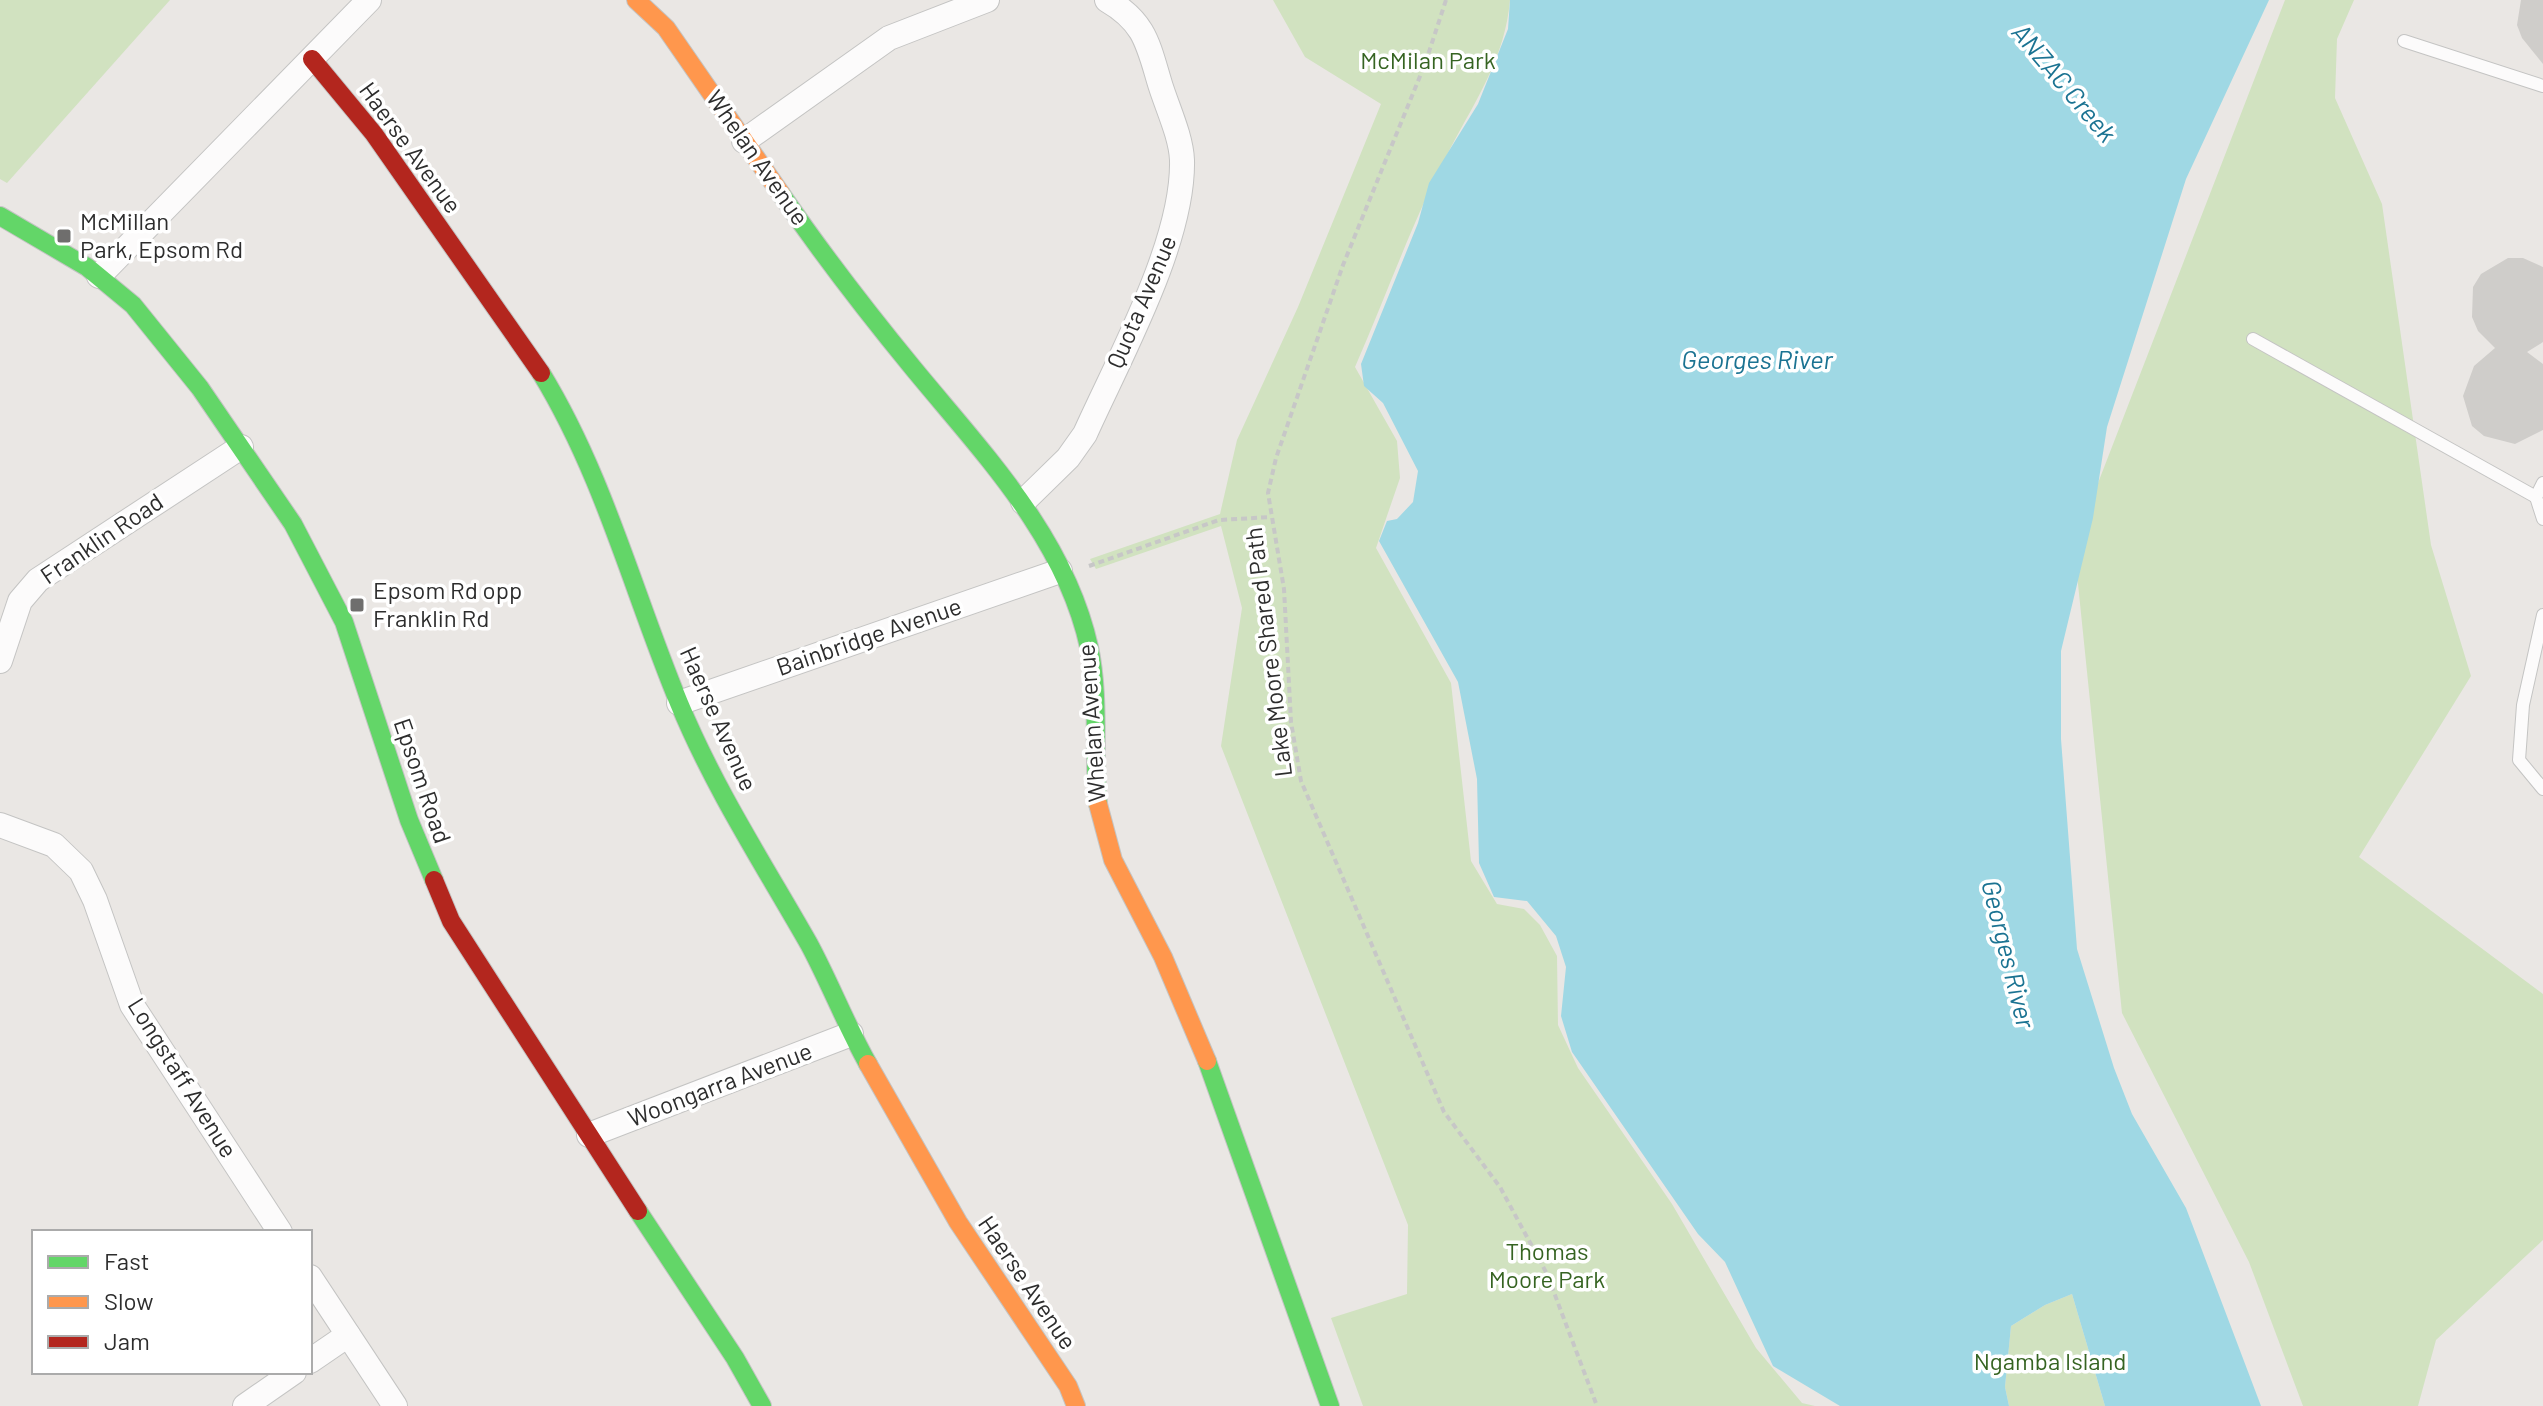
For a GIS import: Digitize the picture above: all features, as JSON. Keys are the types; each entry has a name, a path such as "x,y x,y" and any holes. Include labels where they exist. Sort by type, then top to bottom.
{"street":[{"path":"99,276 369,0"},
{"name":"Whelan Avenue","path":"636,0 666,28 840,279 1023,502 1060,571 1088,640 1096,706 1096,801 1108,849 1161,953 1222,1096 1259,1191 1330,1406"},
{"path":"744,141 889,38 987,0"},
{"name":"Quota Avenue","path":"1023,502 1068,458 1085,434 1173,234 1182,157 1144,31 1126,11 1107,0"},
{"name":"Haerse Avenue","path":"312,59 374,134 540,372 572,424 611,515 679,703 711,773 811,948 851,1034 958,1222 1068,1386 1076,1406"},
{"name":"Epsom Road","path":"0,216 99,276 126,297 159,335 241,447 307,545 334,599 428,872 451,921 735,1358 762,1406"},
{"name":"Franklin Road","path":"0,661 20,601 38,580 241,447"},
{"name":"Bainbridge Avenue","path":"679,703 1060,571"},
{"name":"Longstaff Avenue","path":"0,825 54,845 81,871 95,900 132,1005 279,1230"},
{"name":"Woongarra Avenue","path":"589,1135 851,1034"},
{"path":"312,1280 395,1406"},
{"path":"312,1360 348,1335"},
{"path":"245,1406 291,1374"}],"lane":[{"path":"2404,41 2543,86"},
{"path":"2253,339 2536,497 2543,519"},
{"path":"2536,497 2543,483"},
{"path":"2543,615 2523,705 2519,760 2543,789"}],"path":[{"name":"Lake Moore Shared Path","path":"1446,0 1425,64 1343,265 1276,458 1268,493 1284,589 1291,722 1301,781 1444,1112 1500,1187 1547,1274 1597,1406"},
{"path":"1089,566 1219,520 1271,517"}],"green space":[{"path":"0,0 170,0 7,183 0,179"},
{"name":"Thomas Moore Park","path":"1273,0 1510,0 1496,59 1425,201 1355,367 1397,441 1400,478 1376,548 1451,683 1471,861 1497,904 1524,909 1540,925 1557,956 1558,1025 1578,1068 1672,1204 1756,1348 1802,1403 1815,1406 1363,1406 1331,1318 1407,1294 1408,1225 1221,746 1242,608 1221,526 1096,569 1090,559 1220,514 1237,440 1298,307 1381,104 1305,57"},
{"path":"2285,0 2354,0 2337,39 2335,98 2382,204 2431,545 2471,676 2359,857 2543,994 2543,1240 2436,1340 2418,1406 2303,1406 2249,1262 2122,1013 2074,545"},
{"name":"Ngamba Island","path":"2072,1294 2105,1406 2009,1406 2005,1387 2011,1326 2045,1305"}],"water":[{"name":"Georges River","path":"1510,0 2269,0 2186,179 2107,427 2093,518 2061,651 2061,739 2077,949 2114,1068 2132,1114 2186,1208 2261,1406 2105,1406 2072,1294 2045,1305 2011,1326 2005,1387 2009,1406 1840,1406 1773,1366 1725,1262 1698,1234 1572,1052 1561,1016 1566,967 1556,936 1527,901 1494,897 1479,863 1477,779 1458,682 1379,541 1387,521 1397,519 1413,502 1418,471 1383,403 1364,386 1361,364 1418,223 1429,183 1478,104 1508,29"}],"building":[{"path":"2521,0 2543,0 2543,64 2522,38 2517,25"},
{"path":"2508,258 2523,258 2543,267 2543,342 2527,352 2543,364 2543,430 2515,444 2484,436 2472,426 2463,396 2474,366 2495,348 2478,331 2472,317 2473,287 2481,274"}],"traffic: fast":[{"path":"781,194 862,304 993,464 1041,533 1061,569 1077,607 1092,666 1098,804"},
{"path":"0,216 87,267 133,305 200,388 293,524 344,622 409,820 434,880"},
{"path":"541,373 583,452 693,735 740,826 809,944 868,1064"},
{"path":"1207,1061 1330,1406"},
{"path":"638,1211 735,1358 762,1406"}],"traffic: slow":[{"path":"636,0 666,28 781,194"},
{"path":"1098,804 1113,860 1163,957 1207,1061"},
{"path":"868,1064 958,1222 1068,1386 1076,1406"}],"traffic: jam":[{"path":"312,59 374,134 541,373"},
{"path":"434,880 451,921 638,1211"}],"place":[{"name":"McMillan Park, Epsom Rd","path":"64,236"},
{"name":"Epsom Rd opp Franklin Rd","path":"357,605"}],"park label":[{"name":"McMilan Park","path":"1428,61"}],"water label":[{"name":"ANZAC Creek","path":"2064,83"}]}
